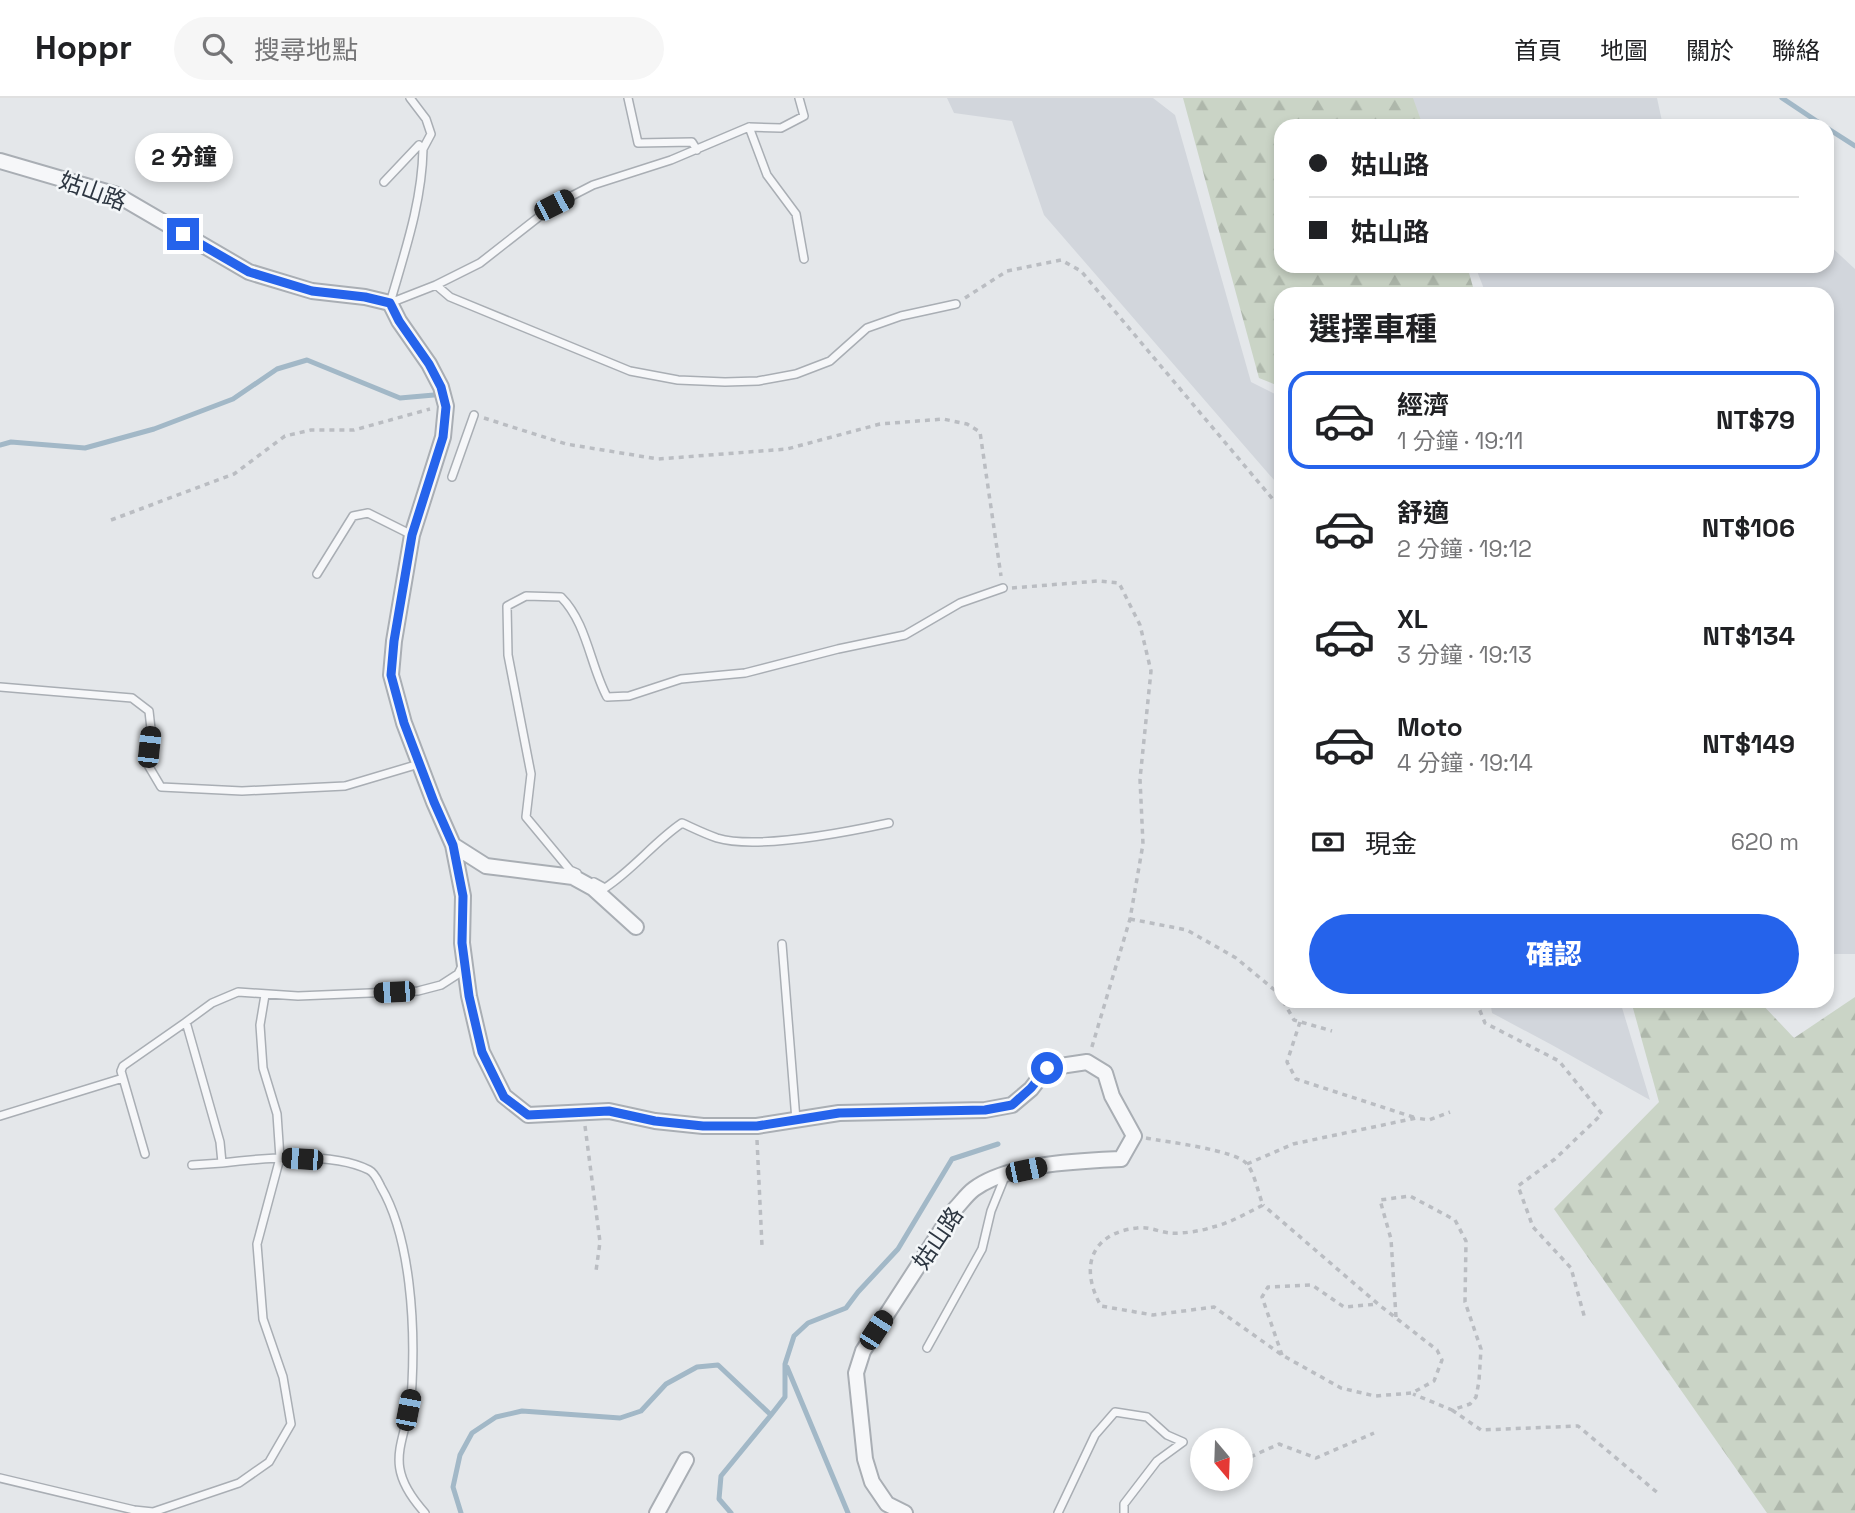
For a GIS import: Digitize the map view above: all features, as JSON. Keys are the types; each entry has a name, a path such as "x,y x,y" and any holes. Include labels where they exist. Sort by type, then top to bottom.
{"street":[{"name":"姑山路","path":"0,161 117,195 249,272 312,291 365,297 390,303"},
{"path":"390,303 441,387 446,407 443,437 412,535 391,675 404,723 453,845 463,896 462,943 469,996 482,1052 504,1097 528,1115 609,1111 655,1121 703,1126 757,1126 839,1113 953,1112 1012,1105 1031,1088 1047,1068 1087,1062 1105,1073 1112,1096 1134,1136"},
{"path":"453,845 486,866 573,877 593,888 636,927"},
{"name":"姑山路","path":"905,1513 887,1504 872,1482 865,1459 856,1373 863,1350 955,1209 974,1189 1006,1174 1066,1161 1121,1159 1134,1136"},
{"path":"657,1513 686,1460"}],"lane":[{"path":"390,303 416,212 423,149 431,134 426,119 410,98"},
{"path":"628,98 638,143 692,142 697,150"},
{"path":"390,303 436,285 480,263 554,205 593,186 697,150 749,127 781,128 804,116 799,98"},
{"path":"749,127 767,175 796,214 804,259"},
{"path":"384,182 419,145 423,149"},
{"path":"436,285 450,297 630,371 678,380 701,381 758,381 796,374 830,361 867,328 901,316 956,304"},
{"path":"452,477 474,415"},
{"path":"317,574 353,516 368,513 412,535"},
{"path":"890,823 843,833 752,842 718,838 682,823 663,835 623,876 605,888 570,870 526,817 531,774 508,655 507,606 526,596 561,597 575,611 597,678 607,697 629,696 681,679 745,673 905,635 960,603 1003,588"},
{"path":"0,687 132,698 149,711 151,729 148,765 161,787 242,792 345,786 419,764"},
{"path":"782,944 796,1120"},
{"path":"145,1154 121,1071 123,1066 212,1003 238,992 265,995 418,991 441,985 458,974 465,959"},
{"path":"0,1478 134,1510 153,1512 239,1483 269,1462 291,1424 283,1377 264,1319 257,1244 280,1157 277,1114 263,1068 260,1025 265,995"},
{"path":"186,1022 220,1142 222,1163"},
{"path":"0,1116 123,1078"},
{"path":"192,1165 280,1157 347,1162 372,1172 385,1194 399,1228 410,1296 412,1386 398,1458 401,1478 411,1498 425,1513"},
{"path":"927,1348 982,1249 991,1211 1006,1174"},
{"path":"1058,1513 1095,1435 1115,1412 1147,1417 1167,1435 1183,1442 1157,1461 1124,1504 1124,1513"}],"path":[{"path":"956,304 1007,271 1061,260 1081,271 1274,501"},
{"path":"111,520 234,474 285,436 311,430 354,430 446,407"},
{"path":"474,415 566,444 658,460 787,449 880,424 943,419 967,424 980,432 1003,588 1098,581 1119,583 1140,625 1151,671 1140,779 1143,844 1130,919 1087,1062"},
{"path":"1130,919 1187,930 1236,958 1274,990"},
{"path":"1287,1008 1294,1020 1332,1031"},
{"path":"1479,1008 1485,1023 1559,1061 1602,1114 1555,1159 1518,1186 1533,1227 1571,1268 1585,1319"},
{"path":"1300,1022 1287,1062 1296,1079 1416,1118 1429,1120 1450,1112"},
{"path":"583,1113 600,1242 596,1271"},
{"path":"1247,1164 1293,1144 1416,1118"},
{"path":"757,1126 762,1246"},
{"path":"1134,1136 1215,1150 1247,1164 1263,1205 1378,1304 1437,1350 1442,1360 1434,1381 1412,1394"},
{"path":"1396,1317 1391,1239 1380,1200 1410,1196 1455,1220 1466,1241 1465,1302 1481,1349 1479,1381 1476,1397 1470,1404 1452,1410"},
{"path":"1263,1205 1213,1227 1171,1233 1139,1227 1109,1236 1092,1254 1090,1276 1101,1306 1153,1315 1214,1307 1282,1355 1341,1388 1375,1396 1412,1394 1452,1410 1481,1430 1578,1426 1659,1493"},
{"path":"1282,1355 1262,1297 1268,1287 1312,1285 1344,1307 1378,1304"},
{"path":"1253,1456 1279,1444 1316,1458 1374,1433"}],"shaded area":[{"path":"947,98 1153,98 1175,115 1251,382 1274,394 1274,480 1044,215 1012,121 954,113"},
{"path":"1407,98 1657,98 1662,119 1415,119"},
{"path":"1834,250 1855,269 1855,954 1834,954 1834,287 1483,287 1478,273 1834,273"},
{"path":"1491,1008 1622,1008 1650,1100 1552,1045 1492,1013"}],"green space":[{"path":"1183,98 1413,98 1420,119 1274,119 1274,273 1469,273 1473,287 1274,287 1274,384 1259,378"},
{"path":"1855,997 1855,1513 1767,1513 1554,1209 1659,1102 1633,1008 1766,1008 1794,1038"}],"waterway":[{"path":"1782,98 1814,119"},
{"path":"1834,132 1855,146"},
{"path":"0,445 11,442 85,448 154,429 233,399 277,369 307,360 400,398 434,395"},
{"path":"771,1415 785,1397 785,1364 794,1336 808,1323 846,1308 898,1249 952,1159 998,1144"},
{"path":"461,1513 453,1487 460,1455 472,1433 496,1417 522,1411 620,1418 641,1411 666,1384 697,1367 718,1365 771,1415 721,1476 719,1499 731,1513"},
{"path":"787,1367 848,1513"}],"route":[{"path":"183,234 249,272 312,291 365,297 390,303 441,387 446,407 443,437 412,535 391,675 404,723 453,845 463,896 462,943 469,996 482,1052 504,1097 528,1115 609,1111 655,1121 703,1126 757,1126 839,1113 953,1112 1012,1105 1031,1088 1047,1068"}]}
